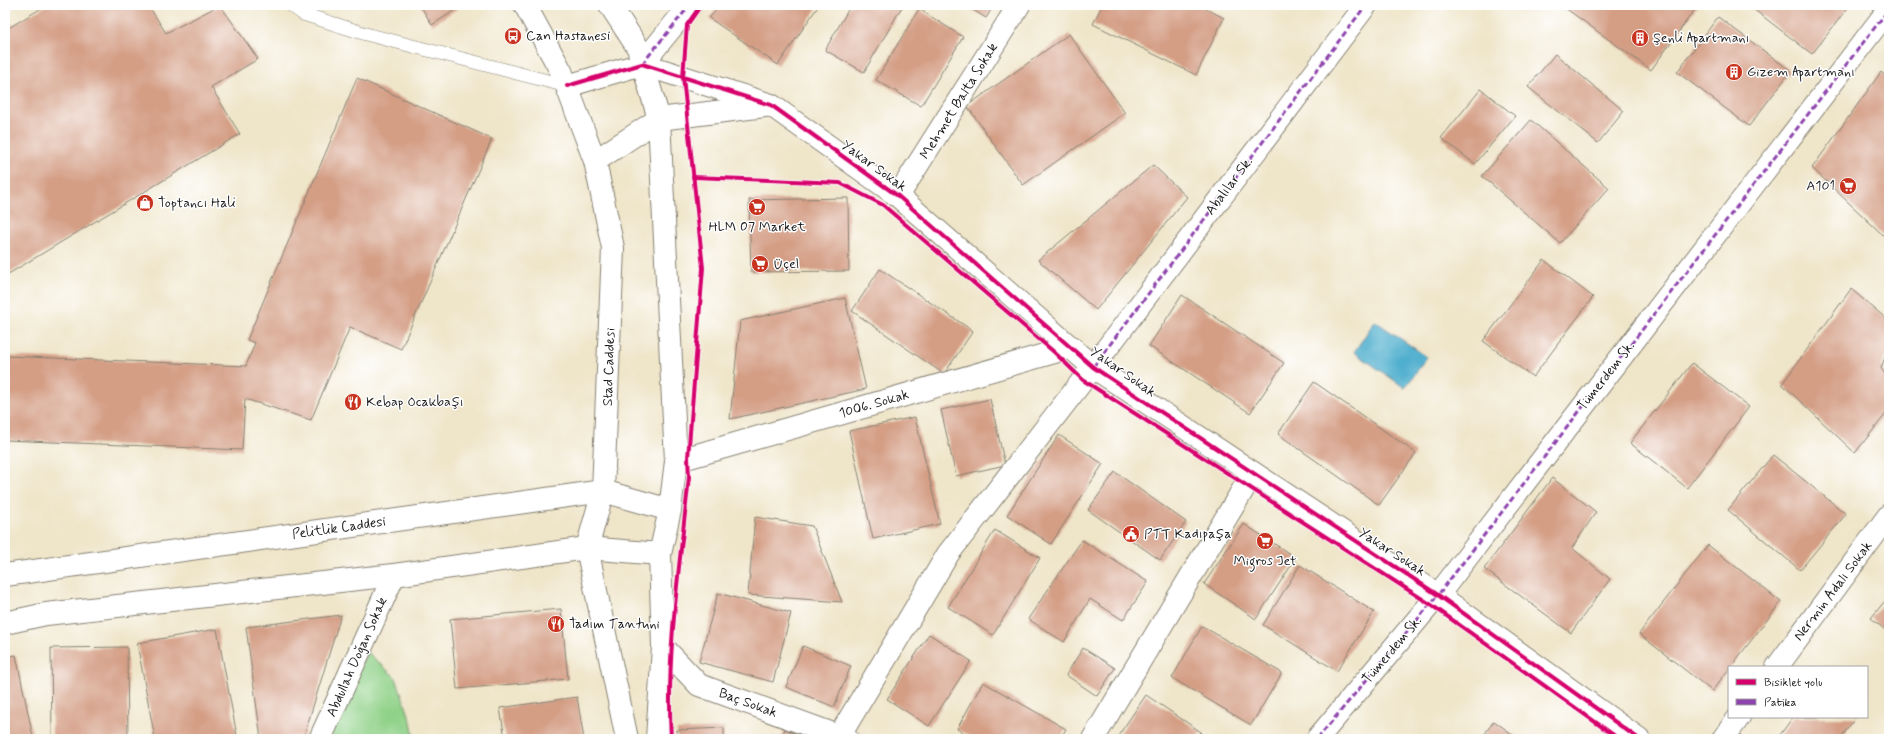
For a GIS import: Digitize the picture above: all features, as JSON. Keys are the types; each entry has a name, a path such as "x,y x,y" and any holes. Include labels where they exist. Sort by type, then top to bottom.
{"street":[{"name":"Stad Caddesi","path":"525,5 561,71 595,161 613,248 603,491 587,548 627,739"},
{"path":"610,5 638,48 659,119 676,461 670,510 660,554 663,647 657,739"},
{"path":"567,86 642,64 690,5"},
{"name":"Mehmet Balta Sokak","path":"898,196 1019,5"},
{"name":"Abalılar Sk.","path":"843,737 948,554 1093,367 1366,5"},
{"name":"Tümerdem Sk.","path":"1317,739 1438,595 1889,9"},
{"name":"Yakar Sokak","path":"642,64 771,105 898,196 1093,367 1438,595 1639,739"},
{"path":"595,161 659,119 771,105"},
{"name":"1006. Sokak","path":"676,461 1072,347"},
{"path":"1093,739 1253,473"},
{"name":"Pelitlik Caddesi","path":"5,575 603,491 670,510"},
{"name":"Nermin Adalı Sokak","path":"1777,666 1889,515"},
{"path":"5,623 46,614 394,575 587,548 660,554"},
{"name":"Abdullah Doğan Sokak","path":"320,739 394,575"},
{"name":"Baç Sokak","path":"663,647 699,685 843,737"},
{"path":"1723,739 1738,718"}],"lane":[{"path":"291,5 303,14 366,34 567,86"}],"green space":[{"path":"367,652 396,678 411,721 414,739 327,739"}],"water":[{"path":"1375,321 1427,357 1405,388 1354,352"}],"building":[{"path":"47,5 148,5 166,33 220,5 258,59 211,87 240,134 5,276 5,30"},
{"path":"420,5 463,5 432,25"},
{"path":"721,5 819,5 778,65 709,18"},
{"path":"851,5 903,5 864,72 825,50"},
{"path":"965,5 994,5 986,18"},
{"path":"1102,5 1199,5 1224,18 1196,75 1093,24"},
{"name":"Şenli Apartmanı","path":"1561,5 1698,5 1651,70"},
{"path":"1748,5 1850,5 1812,54"},
{"path":"919,9 963,37 921,106 876,80"},
{"name":"Gizem Apartmanı","path":"1718,17 1791,71 1749,126 1677,72"},
{"path":"1069,34 1125,113 1023,185 967,106"},
{"path":"1555,54 1624,111 1598,143 1528,87"},
{"path":"1881,72 1889,79 1889,231 1885,237 1812,168"},
{"path":"357,78 492,139 401,349 350,327 311,420 245,399 242,450 5,440 5,356 246,366 255,343 247,340"},
{"path":"1481,89 1515,116 1475,164 1441,138"},
{"path":"1531,120 1609,188 1560,243 1482,176"},
{"path":"1153,165 1187,197 1096,310 1038,260"},
{"path":"848,198 849,271 751,272 749,200"},
{"path":"1544,260 1593,297 1533,377 1483,341"},
{"path":"880,269 973,331 944,374 852,311"},
{"path":"1851,289 1889,321 1889,347 1881,368 1889,380 1889,410 1855,453 1782,384"},
{"path":"1182,295 1284,363 1250,413 1149,346"},
{"path":"845,298 866,389 730,419 740,321"},
{"path":"1692,363 1749,407 1687,488 1630,443"},
{"path":"1314,382 1416,453 1379,505 1278,434"},
{"path":"990,399 1005,465 956,476 941,410"},
{"path":"915,417 940,524 873,539 849,431"},
{"path":"1059,435 1103,464 1051,544 1007,515"},
{"path":"1773,455 1846,514 1800,570 1728,510"},
{"path":"1115,472 1186,522 1160,560 1088,510"},
{"path":"1552,478 1596,512 1572,548 1610,579 1571,633 1484,569"},
{"path":"755,517 812,526 842,602 748,595"},
{"path":"1244,524 1296,558 1256,619 1204,584"},
{"path":"995,530 1040,558 993,635 948,607"},
{"path":"1082,540 1148,582 1123,620 1090,599 1064,642 1028,619"},
{"path":"1708,545 1781,602 1731,666 1728,666 1728,670 1712,691 1639,634"},
{"path":"1300,565 1374,612 1337,671 1263,625"},
{"path":"718,593 791,613 773,682 699,662"},
{"path":"1889,596 1889,633 1871,618"},
{"path":"561,609 568,679 457,689 450,619"},
{"path":"341,615 304,736 261,739 246,627"},
{"path":"1202,626 1282,673 1251,725 1172,678"},
{"path":"217,629 237,736 221,739 155,739 137,643"},
{"path":"929,634 971,661 929,726 887,699"},
{"path":"803,646 851,666 834,707 786,687"},
{"path":"127,647 128,739 52,739 51,648"},
{"path":"1083,648 1115,668 1097,696 1066,675"},
{"path":"16,655 33,737 5,739 5,657"},
{"path":"983,682 1066,729 1060,739 975,739 957,729"},
{"path":"1146,695 1201,732 1196,739 1116,739"},
{"path":"577,697 584,739 505,739 500,708"},
{"path":"1792,718 1855,718 1840,739 1777,739"},
{"path":"1494,721 1519,739 1481,739"},
{"path":"724,728 724,739 677,739 677,730"},
{"path":"785,729 807,739 781,739"}],"marked path":[{"path":"642,64 690,5"},
{"path":"1093,367 1366,5"},
{"path":"1317,739 1438,595 1889,9"}],"cycle path":[{"path":"671,739 670,674 672,641 689,477 688,458 703,268 683,77 687,25 701,5"},
{"path":"567,86 642,64 771,105 898,196 1093,367 1438,595 1639,739"},
{"path":"693,177 840,183 883,205 1054,352 1083,380 1430,604 1619,739"}],"place":[{"name":"Can Hastanesi","path":"513,36"},
{"name":"Şenli Apartmanı","path":"1640,38"},
{"name":"Gizem Apartmanı","path":"1734,72"},
{"name":"A101","path":"1848,186"},
{"name":"Toptancı Hali","path":"145,203"},
{"name":"HLM 07 Market","path":"757,207"},
{"name":"Üçel","path":"760,264"},
{"name":"Kebap Ocakbaşı","path":"353,402"},
{"name":"PTT Kadıpaşa","path":"1131,534"},
{"name":"Migros Jet","path":"1265,541"},
{"name":"Tadım Tantuni","path":"556,624"}]}
